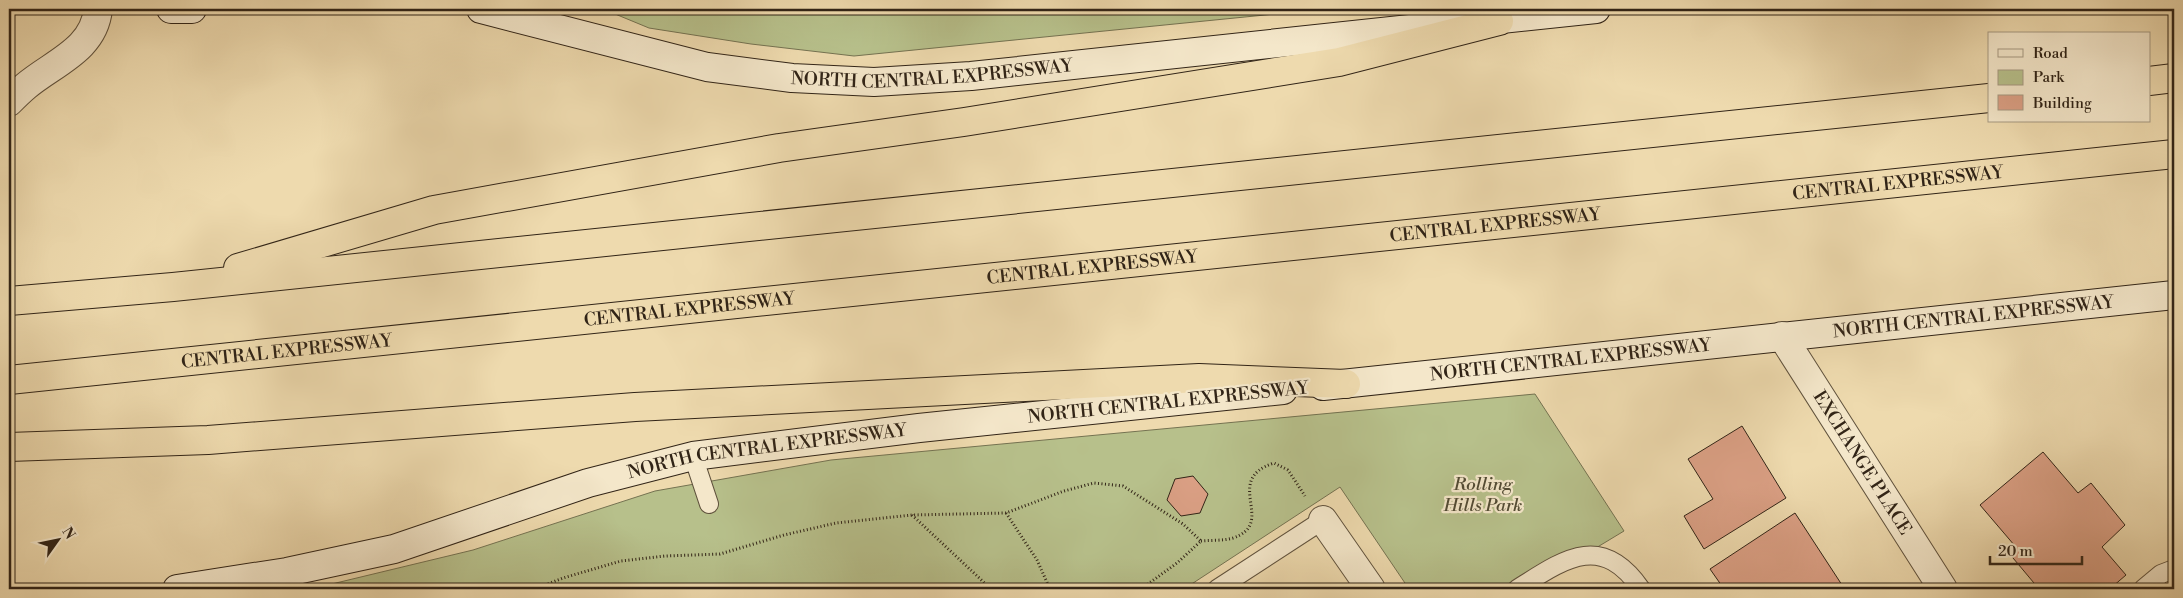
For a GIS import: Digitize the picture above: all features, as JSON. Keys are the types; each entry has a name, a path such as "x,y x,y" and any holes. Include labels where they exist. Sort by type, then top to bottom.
{"highway":[{"path":"173,287 434,210 778,148 964,122 1339,62 1498,21"},
{"path":"2150,81 2174,78"},
{"path":"9,301 173,287 1988,98"},
{"name":"CENTRAL EXPRESSWAY","path":"9,380 2174,154"},
{"path":"9,447 208,440 645,406 1199,378 1346,384"}],"main road":[{"path":"9,102 27,85 56,67 84,42 94,25 98,9"},
{"path":"171,9 192,9"},
{"name":"NORTH CENTRAL EXPRESSWAY","path":"481,9 707,68 792,78 874,82 971,76 1596,9"},
{"name":"NORTH CENTRAL EXPRESSWAY","path":"177,589 287,572 394,549 588,483 693,456 929,427 2174,295"},
{"name":"EXCHANGE PLACE","path":"1782,336 1943,589"},
{"path":"1322,520 1371,589"}],"lane":[{"path":"693,456 709,504"},
{"path":"1217,589 1322,520"},
{"path":"1517,589 1559,562 1576,556 1594,556 1611,561 1626,571 1641,589"},
{"path":"2143,589 2162,574 2174,569"}],"path":[{"path":"1141,589 1177,563 1201,541 1233,538 1248,529 1253,517 1250,482 1255,472 1274,463 1288,470 1322,520"},
{"path":"535,589 563,578 621,561 665,556 720,554 836,523 912,515 1006,513 1094,483 1123,486 1183,524 1201,541"},
{"path":"1006,513 1036,560 1050,589"},
{"path":"912,515 991,589"}],"green space":[{"path":"603,9 1325,9 854,56 751,44 649,28"},
{"name":"Rolling Hills Park","path":"1535,394 1624,531 1528,589 1409,589 1340,487 1184,589 311,589 473,550 655,491 831,460"}],"building":[{"path":"1742,426 1786,498 1704,549 1684,516 1713,499 1688,459"},
{"path":"2043,452 2078,493 2091,483 2125,525 2102,547 2126,575 2112,587 2114,589 2039,589 2008,552 2015,546 1980,505"},
{"path":"1193,476 1208,494 1200,513 1181,516 1167,500 1175,479"},
{"path":"1795,513 1842,585 1836,589 1724,589 1710,569"}]}
